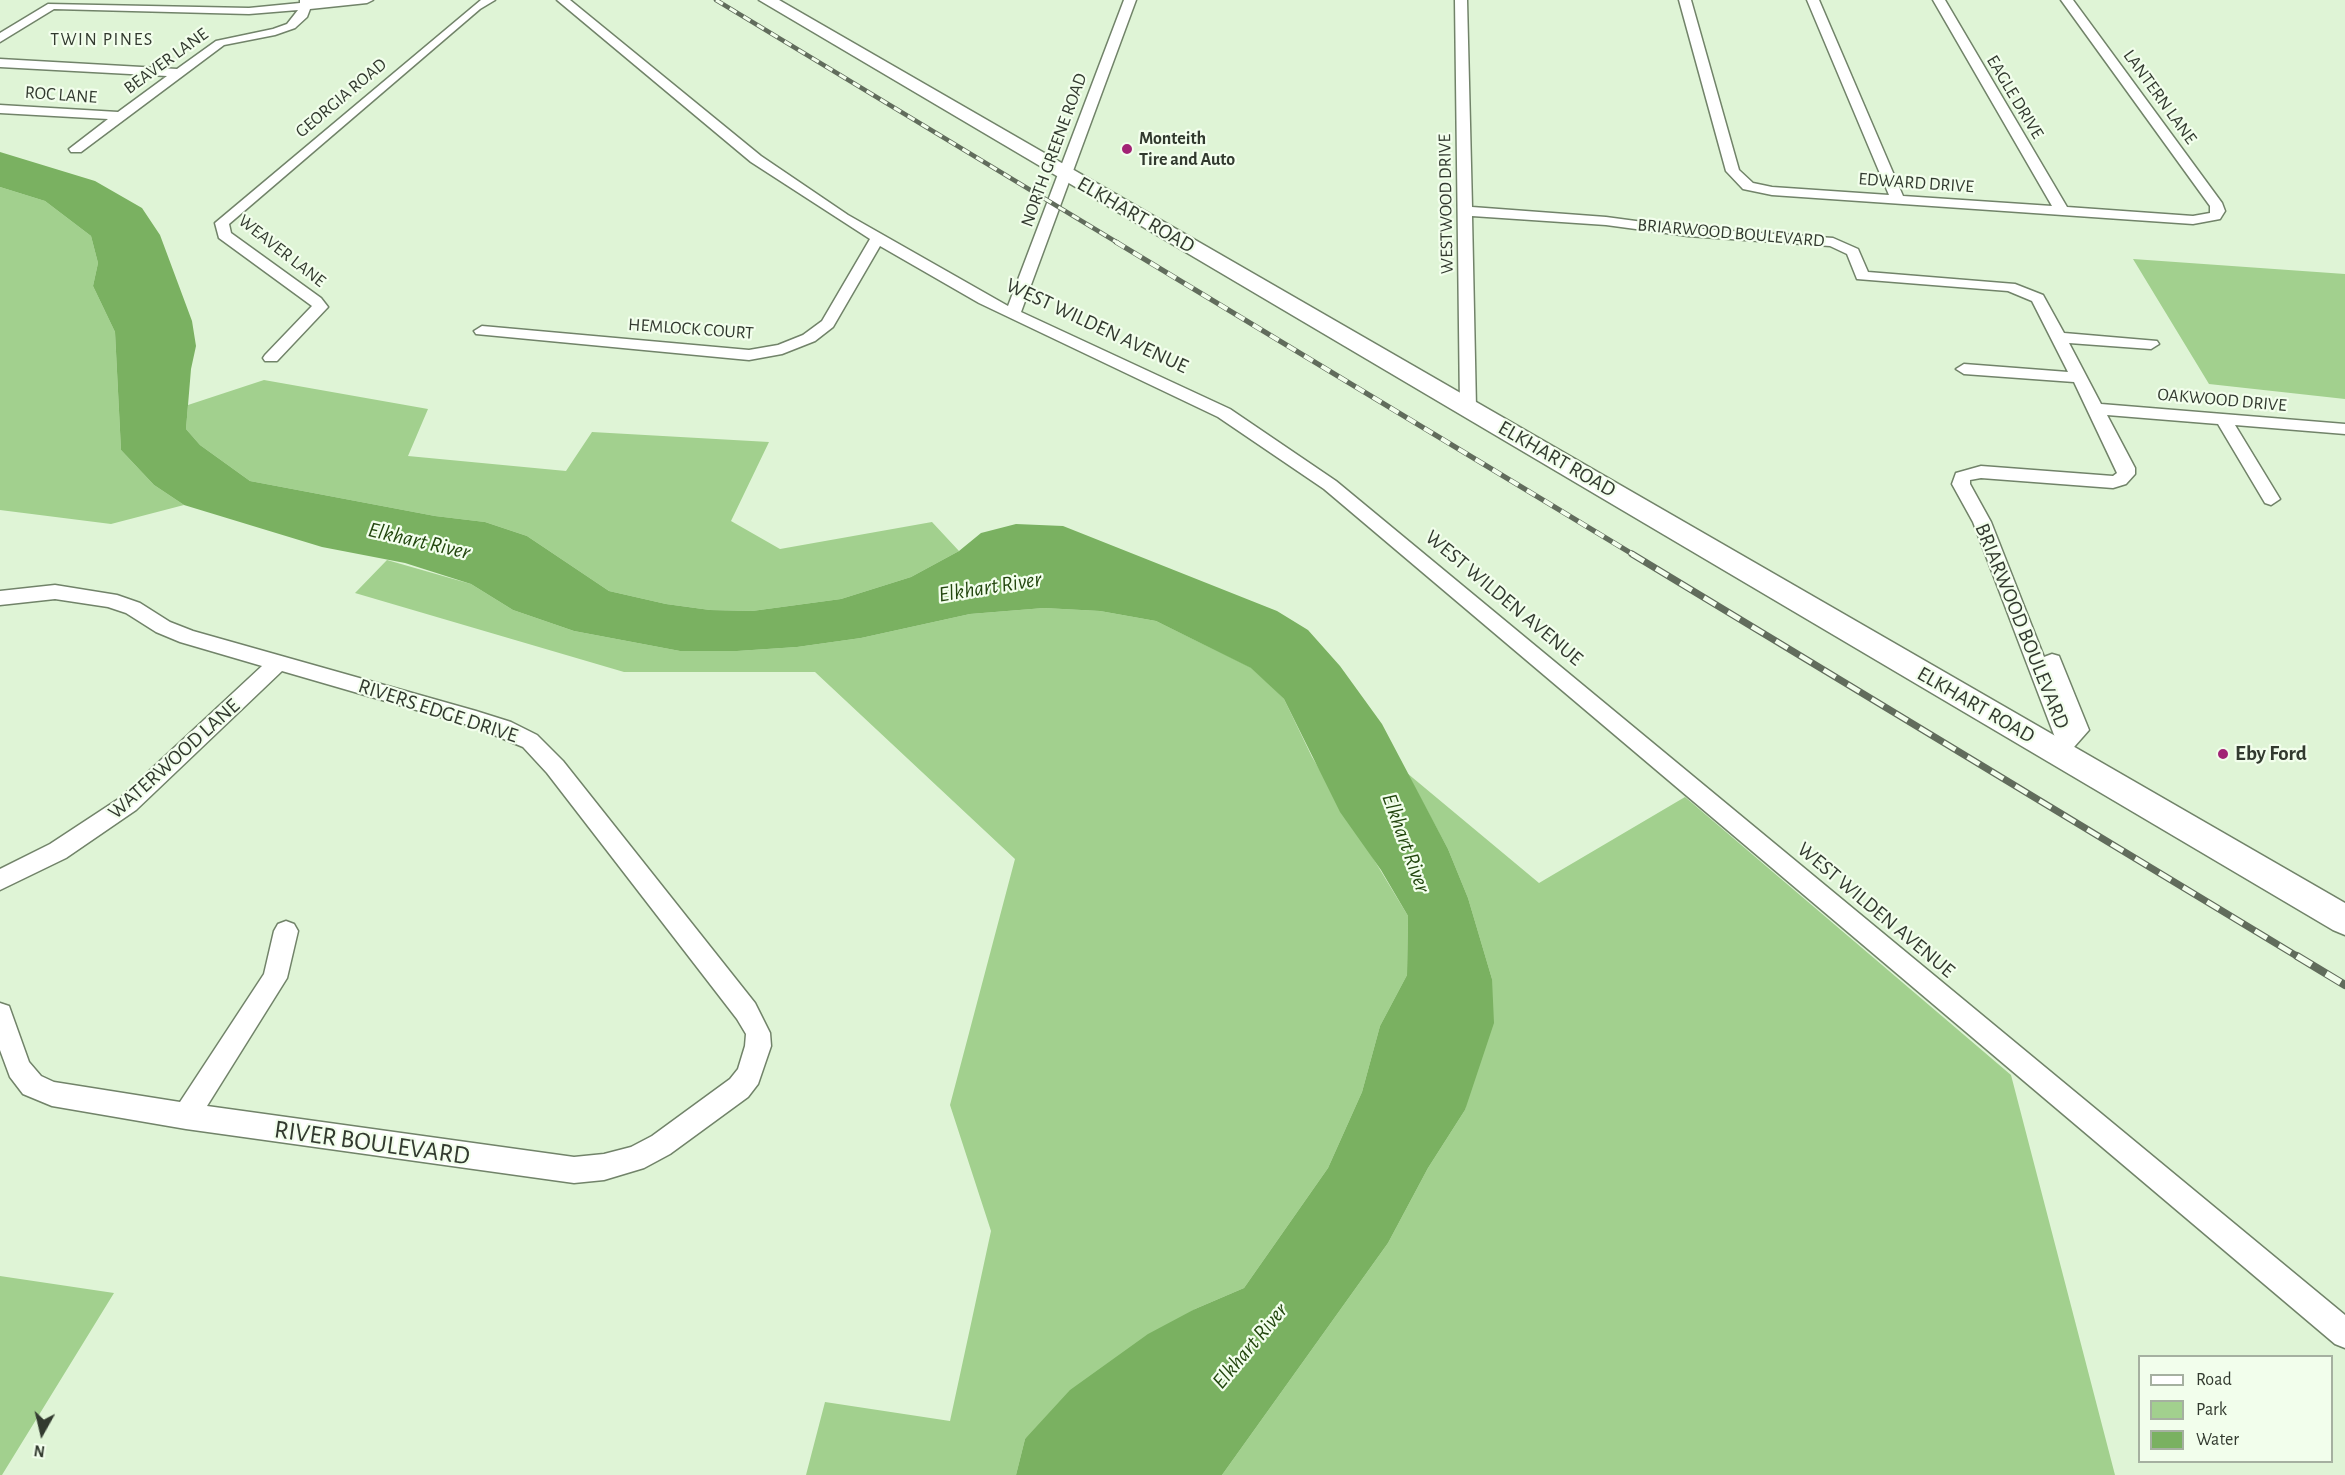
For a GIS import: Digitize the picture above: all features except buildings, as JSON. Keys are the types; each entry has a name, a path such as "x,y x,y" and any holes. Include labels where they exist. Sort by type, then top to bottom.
{"highway":[{"name":"ELKHART ROAD","path":"767,0 1468,408 2062,746 2345,920"}],"street":[{"path":"0,38 52,6 197,5 258,10 306,2 368,0"},
{"name":"GEORGIA ROAD","path":"221,228 226,219 476,7 489,0"},
{"name":"WEST WILDEN AVENUE","path":"563,0 756,159 877,239 1013,313 1224,413 1270,442 1330,485 2345,1334"},
{"name":"NORTH GREENE ROAD","path":"1013,313 1130,0"},
{"name":"WESTWOOD DRIVE","path":"1461,0 1468,408"},
{"name":"EDWARD DRIVE","path":"1685,0 1733,171 1743,183 1772,191 1898,200 2193,220 2215,216"},
{"path":"1813,0 1898,200"},
{"name":"EAGLE DRIVE","path":"1939,0 2062,211"},
{"name":"LANTERN LANE","path":"2067,0 2217,206 2218,211 2215,216"},
{"name":"BEAVER LANE","path":"76,149 225,40 275,32 291,26 303,15 306,2"},
{"path":"0,63 179,73"},
{"name":"ROC LANE","path":"0,109 120,116"},
{"name":"BRIARWOOD BOULEVARD","path":"1464,211 1606,221 1688,232 1833,242 1852,252 1862,276 2010,287 2023,291 2041,302 2126,468 2126,474 2120,480 2100,482 1994,473 1983,477 1977,487 2000,534 2079,730 2062,746"},
{"name":"WEAVER LANE","path":"221,228 224,235 316,300 320,307 272,358"},
{"name":"HEMLOCK COURT","path":"482,331 749,355 775,351 796,345 828,324 877,239"},
{"path":"2058,337 2151,344"},
{"path":"1964,369 2080,378"},
{"name":"OAKWOOD DRIVE","path":"2096,409 2345,429"},
{"path":"2223,419 2271,499"},
{"name":"RIVERS EDGE DRIVE","path":"0,598 55,592 110,600 133,608 163,627 188,637 476,719 504,728 530,741 555,766 746,1011 758,1033 756,1059"},
{"name":"WATERWOOD LANE","path":"0,880 68,845 128,804 278,663"},
{"path":"186,1116 275,978 286,931"},
{"name":"RIVER BOULEVARD","path":"0,1014 11,1052 19,1069 32,1085 52,1094 77,1100 186,1116 574,1170 604,1167 635,1159 661,1145 739,1088 756,1059"}],"green space":[{"path":"0,187 45,201 91,236 98,263 93,286 115,332 121,450 154,485 184,505 111,524 0,510"},
{"path":"2133,259 2345,274 2345,399 2209,384"},
{"path":"264,380 428,409 408,456 566,471 592,432 769,442 731,521 780,549 932,522 959,551 911,577 841,599 752,611 710,610 666,604 609,591 527,536 485,522 435,516 250,481 200,445 186,429 188,405"},
{"path":"387,560 471,584 513,610 574,631 680,651 737,651 797,647 861,638 970,614 1044,608 1100,611 1156,621 1252,668 1284,699 1312,757 1408,916 1407,975 1380,1026 1362,1092 1328,1168 1244,1288 1195,1309 1025,1439 1016,1475 806,1475 825,1402 950,1421 991,1231 950,1105 1015,859 815,672 624,672 355,593"},
{"path":"1407,773 1539,883 1685,797 2011,1075 2115,1475 1222,1475 1388,1243 1428,1168 1465,1110 1492,979 1468,898 1448,849"},
{"path":"0,1276 114,1293 2,1475 0,1475"}],"water":[{"name":"Elkhart River","path":"0,152 95,181 142,208 160,235 192,321 196,346 191,369 186,429 200,445 250,481 435,516 485,522 527,536 609,591 666,604 710,610 752,611 841,599 911,577 959,551 981,533 1016,524 1063,526 1277,611 1308,630 1340,666 1382,724 1448,849 1468,898 1492,979 1494,1023 1465,1110 1428,1168 1388,1243 1222,1475 1016,1475 1025,1439 1070,1390 1148,1334 1195,1309 1244,1288 1328,1168 1362,1092 1380,1026 1407,975 1408,916 1381,870 1340,812 1284,699 1251,668 1156,621 1100,611 1044,608 970,614 861,638 797,647 737,651 680,651 574,631 513,610 471,584 405,563 322,547 184,505 154,485 121,450 115,332 93,286 98,263 91,236 45,201 0,187"}],"railway":[{"path":"716,0 1118,243"},
{"path":"1116,242 1634,555"},
{"path":"1632,554 2300,958"},
{"path":"2297,956 2345,985"}],"place":[{"name":"Monteith Tire and Auto","path":"1127,149"},
{"name":"Eby Ford","path":"2223,754"}],"district":[{"name":"TWIN PINES","path":"102,40"}]}
